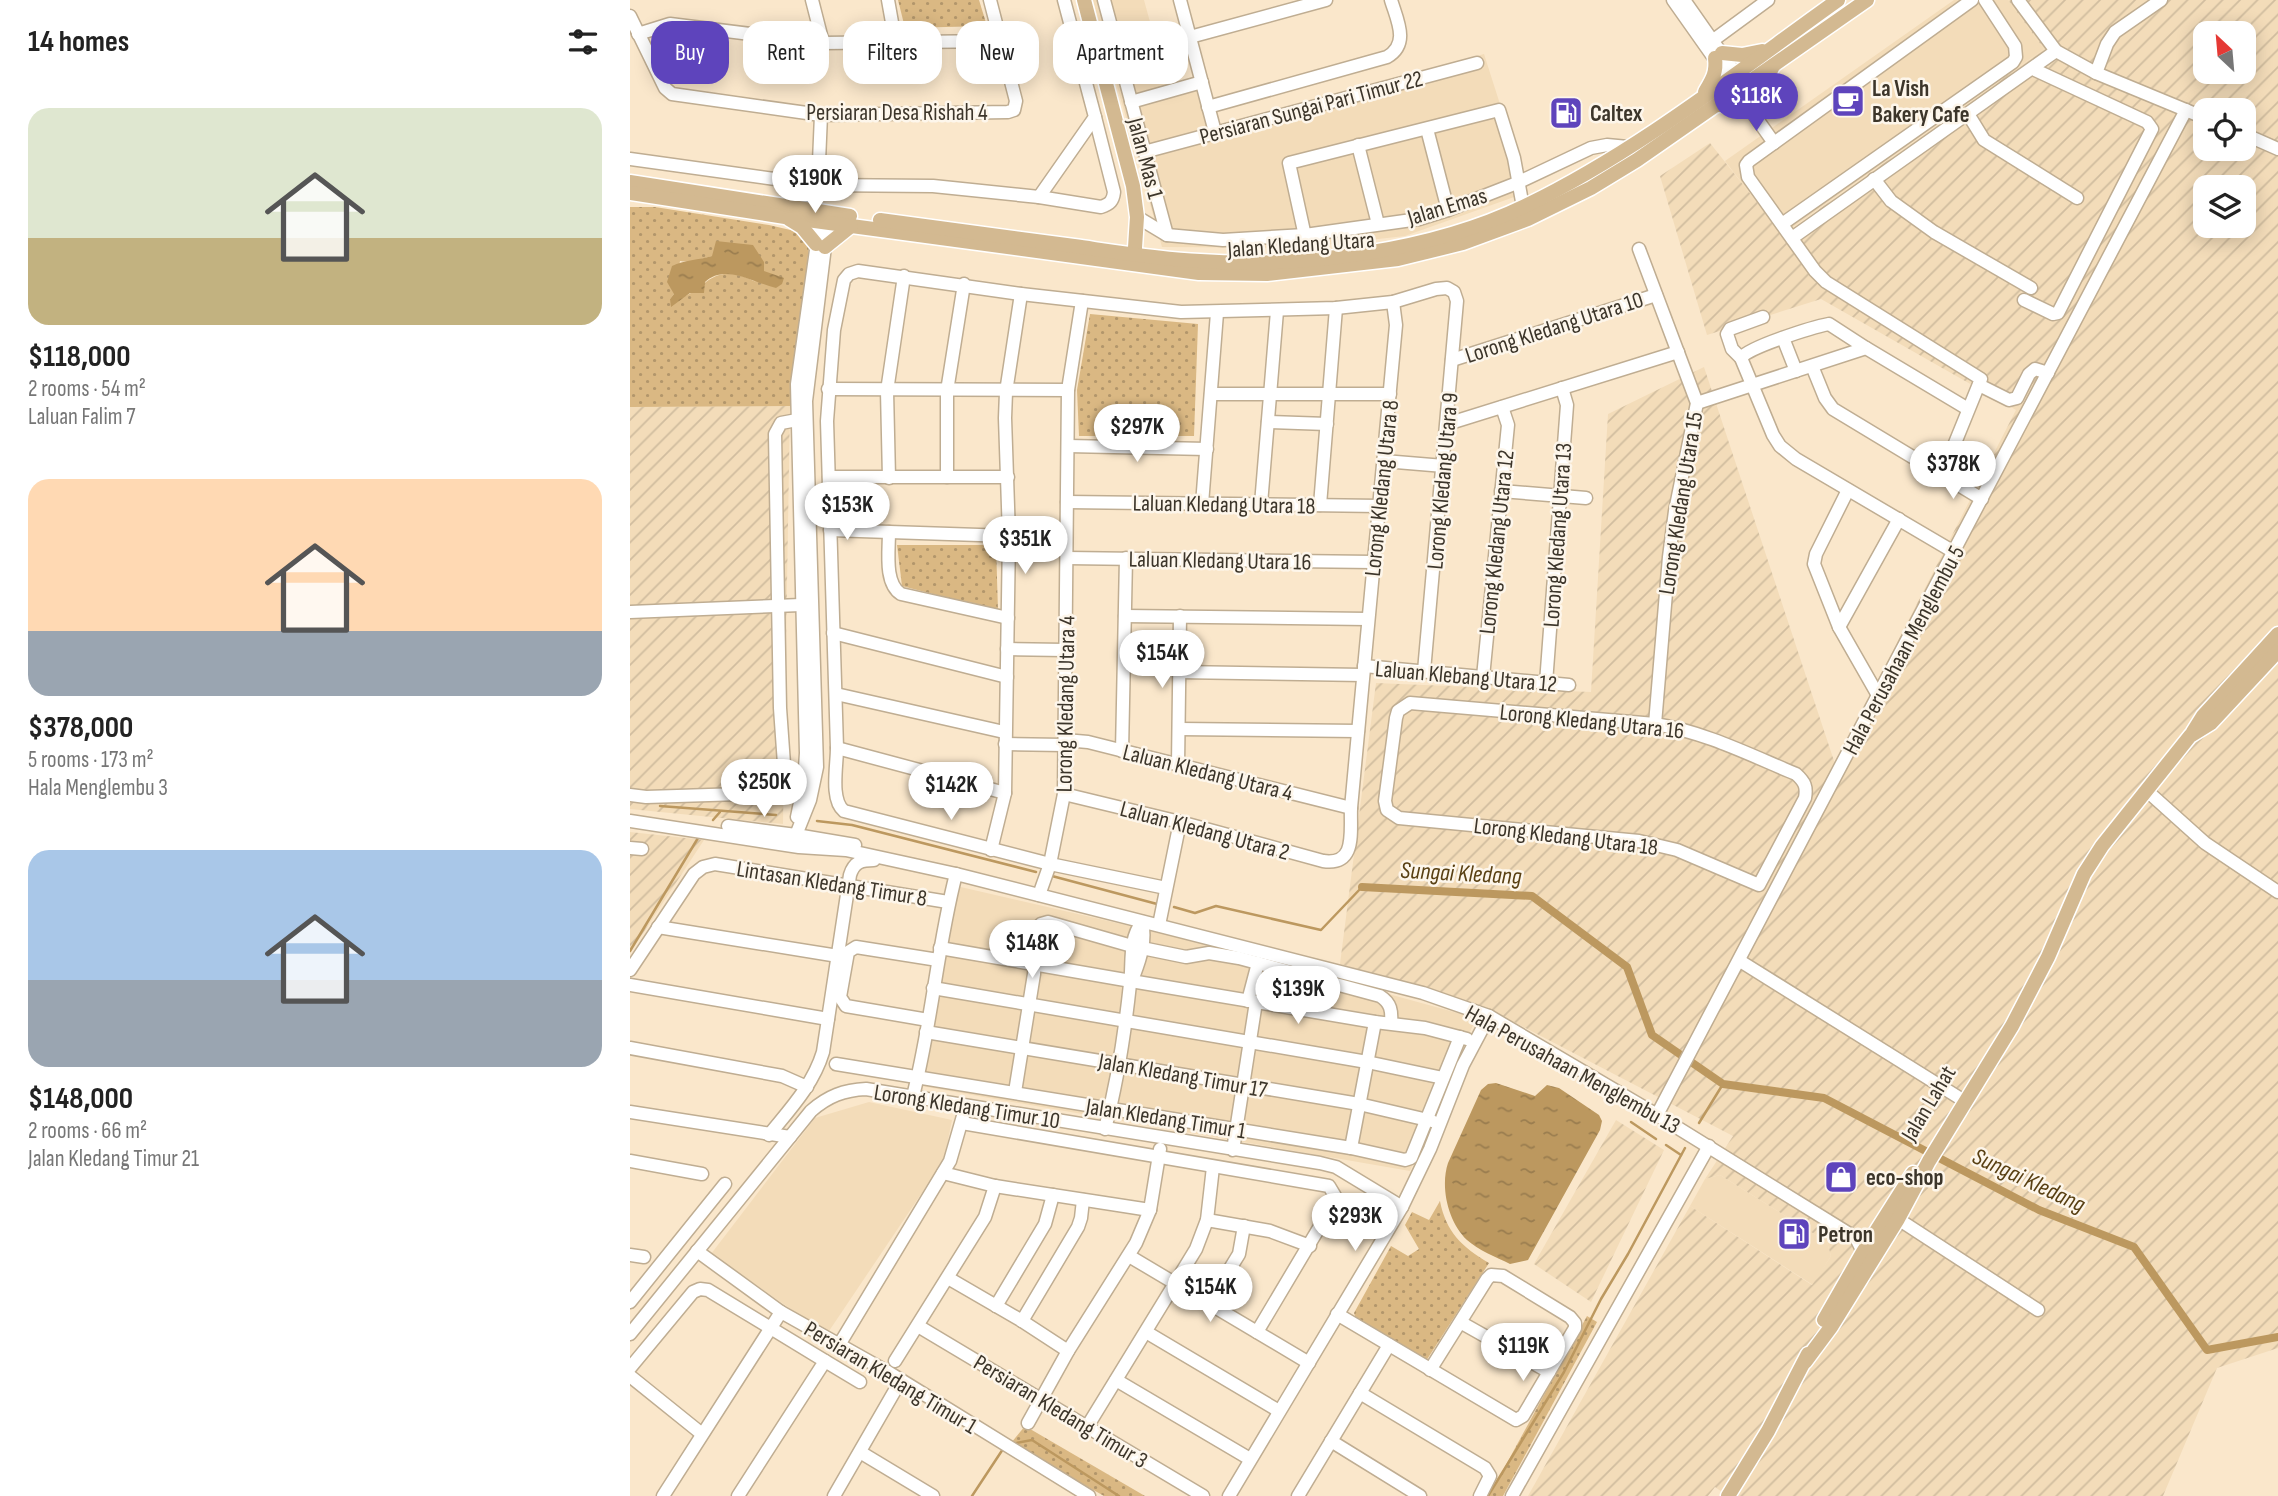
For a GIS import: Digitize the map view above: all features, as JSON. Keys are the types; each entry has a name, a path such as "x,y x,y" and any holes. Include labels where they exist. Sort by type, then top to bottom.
{"main road":[{"path":"1084,0 1133,186 1137,217 1134,259"},
{"name":"Jalan Kledang Utara","path":"630,182 825,217 1134,259 1199,273 1267,274 1398,259 1463,243 1528,219 1591,188 1637,160 1716,105 1767,50 1838,0"},
{"name":"Jalan Kledang Utara","path":"630,193 785,217 825,217 852,226 1134,259 1265,262 1399,247 1460,231 1523,207 1583,176 1702,96 1773,65 1867,0"},
{"path":"1702,96 1714,77 1714,49 1742,55 1767,50"},
{"path":"1716,105 1734,103 1756,110 1773,65"},
{"path":"785,217 802,227 820,245 852,226"},
{"path":"2190,736 2203,716 2278,634"},
{"name":"Jalan Lahat","path":"1805,1362 1811,1344 1863,1252 2012,1026 2048,957 2084,874 2109,837 2190,736 2211,723 2278,651"},
{"name":"Jalan Lahat","path":"1938,1139 1958,1097 2004,1021 2036,981"},
{"name":"Jalan Lahat","path":"1728,1496 1768,1431 1805,1362 1831,1327 1898,1219 1926,1158"}],"street":[{"path":"812,0 817,21"},
{"path":"888,0 892,21"},
{"name":"Persiaran Desa Rishah 4","path":"990,0 996,21"},
{"path":"630,159 818,185 933,186 1039,197 1101,207 1109,204 1114,191 1064,0"},
{"name":"Jalan Mas 1","path":"1104,0 1167,235"},
{"path":"1180,0 1215,132"},
{"path":"1190,37 1326,0"},
{"path":"1208,107 1387,57 1396,52 1401,35 1391,0"},
{"path":"1673,0 1714,49"},
{"path":"1684,0 1777,141"},
{"path":"1714,49 1768,0"},
{"path":"1942,475 1981,379 1826,282 1748,177 1746,166 1749,161 1972,0"},
{"path":"1782,224 2017,57 2015,46 1985,0"},
{"path":"2018,0 2056,51 2096,73 2193,113"},
{"path":"2096,73 2107,44 2115,32 2161,0"},
{"name":"Persiaran Desa Rishah 4","path":"630,16 667,92 821,115 1008,112 1014,110 1016,100 1012,84"},
{"path":"638,34 670,24 743,33"},
{"path":"1792,237 2056,51"},
{"name":"Persiaran Sungai Pari Timur 22","path":"1144,152 1478,63"},
{"path":"1874,179 1891,201 2028,294 2053,314 2058,313 2152,129 2147,122 2033,69"},
{"path":"1131,102 1202,82"},
{"path":"1310,259 1289,163 1499,110 1514,158 1523,207"},
{"name":"Hala Perusahaan Menglembu 5","path":"1657,1115 2186,110"},
{"path":"1968,114 1984,141 2077,198"},
{"path":"818,185 821,115"},
{"path":"1039,197 1096,123 1116,122"},
{"path":"1427,129 1448,210"},
{"path":"2256,140 2278,149"},
{"path":"1359,145 1378,224"},
{"name":"Jalan Emas","path":"1137,217 1167,235 1223,240 1304,235 1419,219 1517,183 1591,148 1606,145 1628,148"},
{"path":"825,217 797,384 797,420 806,799 810,827 834,840"},
{"path":"2095,240 2113,250"},
{"path":"820,245 806,401 817,758 806,799 796,821 796,835 802,840 846,850"},
{"name":"Lorong Kledang Utara 15","path":"1639,248 1697,403 1675,510 1655,724"},
{"path":"1166,888 991,850 844,811 838,806 835,797 837,748 828,389 834,330 844,280 849,274 858,271 1021,294 1181,312 1277,311 1393,302"},
{"path":"888,478 887,391 904,276"},
{"path":"947,477 947,391 964,284"},
{"name":"Lorong Kledang Utara 9","path":"1393,302 1447,288 1454,292 1457,301 1424,671"},
{"path":"991,850 1004,793 1009,536 1005,418 1006,392 1021,294"},
{"name":"Lorong Kledang Utara 10","path":"1452,360 1657,295"},
{"name":"Lorong Kledang Utara 4","path":"1039,895 1050,864 1065,794 1068,390 1082,301"},
{"name":"Lorong Kledang Utara 8","path":"1344,858 1349,850 1363,670 1390,394 1396,325 1393,302"},
{"path":"1320,505 1336,308"},
{"path":"1261,505 1277,311"},
{"path":"1202,504 1217,313"},
{"path":"1763,317 1727,331 1732,349 1741,358 1780,446 1787,453 1954,552"},
{"path":"1741,358 1746,353 1783,338 1829,324 1968,409"},
{"path":"1783,338 1796,371"},
{"path":"1697,403 1866,348"},
{"path":"1447,424 1678,352"},
{"path":"1812,366 1825,398 1833,409 1982,499"},
{"path":"1979,385 2010,400 2017,398 2029,374 2035,369 2048,373"},
{"name":"Lorong Kledang Utara 13","path":"1546,683 1567,405 1562,388"},
{"path":"828,389 1006,392 1068,390"},
{"path":"1211,394 1390,394"},
{"name":"Lorong Kledang Utara 12","path":"1483,677 1508,425 1502,407"},
{"path":"630,795 646,797 771,793 780,788 785,778 780,708 775,434 781,422 797,420"},
{"path":"1268,422 1326,424"},
{"path":"1068,446 1207,449"},
{"path":"1384,461 1444,466"},
{"path":"829,477 1007,477"},
{"path":"1848,490 1814,559 1815,569 1839,627 1879,697"},
{"path":"1501,491 1586,498"},
{"name":"Laluan Kledang Utara 18","path":"1067,502 1380,506"},
{"path":"1839,627 1899,519"},
{"path":"830,530 1009,536"},
{"path":"889,533 890,580 894,589 915,597 1008,618"},
{"name":"Laluan Kledang Utara 16","path":"1067,558 1374,562"},
{"path":"1122,751 1126,558"},
{"path":"630,612 801,605"},
{"path":"1125,616 1368,619"},
{"path":"1178,765 1180,616"},
{"path":"833,633 1007,677"},
{"path":"1007,649 1065,650"},
{"name":"Laluan Klebang Utara 12","path":"1179,672 1424,671 1569,685"},
{"name":"Laluan Kledang Utara 4","path":"836,694 1005,738 1065,743 1088,742 1351,808"},
{"name":"Lorong Kledang Utara 16","path":"1387,810 1385,800 1396,718 1403,706 1410,703 1655,724 1700,733 1796,775 1803,780 1807,789"},
{"path":"1178,729 1358,731"},
{"path":"837,748 1004,793"},
{"name":"Lorong Kledang Utara 18","path":"1387,810 1399,818 1659,845 1759,884 1805,798 1807,789"},
{"path":"2146,790 2204,843 2278,892"},
{"name":"Laluan Kledang Utara 2","path":"1065,794 1324,861 1335,863 1344,858"},
{"path":"646,797 647,822"},
{"path":"745,832 777,827 788,822 806,799"},
{"name":"Hala Perusahaan Menglembu 13","path":"647,822 662,820 745,832 834,840 962,875"},
{"name":"Hala Perusahaan Menglembu 13","path":"630,821 726,834 745,832 800,847 846,850 962,875 1423,993 1489,1016 1709,1146 1856,1238"},
{"path":"1160,925 1180,822"},
{"path":"726,834 839,859 847,863 850,881"},
{"path":"769,1135 807,1087 824,1052 853,866 864,860 895,862"},
{"name":"Lintasan Kledang Timur 8","path":"658,927 694,874 703,867 715,864 850,881 948,902"},
{"path":"913,1096 948,902 962,875"},
{"path":"1014,1092 1029,1005 1037,928 1048,922 1137,947 1186,957 1217,954 1258,963 1380,996 1388,1001 1392,1011 1391,1023"},
{"path":"1105,1129 1137,947 1144,932 1142,922"},
{"path":"630,970 658,927 838,956"},
{"name":"Jalan Kledang Timur 17","path":"939,954 856,947 848,951 840,997 846,1006 1022,1047 1359,1104 1434,1121"},
{"path":"939,954 1034,964 1425,1028 1473,1042"},
{"path":"1740,961 1958,1097"},
{"path":"1233,1150 1258,963"},
{"path":"630,985 828,1019"},
{"path":"933,988 1367,1062 1443,1078"},
{"path":"1434,1121 1473,1042 1489,1016"},
{"path":"1351,1148 1375,1021"},
{"path":"1228,1496 1402,1207 1422,1169 1443,1078 1460,1037"},
{"path":"630,1048 782,1076 807,1087"},
{"name":"Jalan Kledang Timur 1","path":"836,1064 1351,1148 1405,1160 1411,1158 1434,1121"},
{"name":"Lorong Kledang Timur 10","path":"630,1334 790,1137 820,1103 839,1093 866,1089 1336,1167 1402,1207"},
{"path":"839,1345 943,1173 956,1147 965,1104"},
{"path":"630,1112 790,1137"},
{"name":"Lorong Kledang Timur 10","path":"962,1123 1324,1184 1333,1191 1335,1201 1310,1246"},
{"path":"1028,1423 1129,1256 1150,1210 1161,1138"},
{"path":"1512,1496 1709,1146"},
{"path":"630,1161 702,1174"},
{"path":"1087,1427 1199,1242 1207,1220 1213,1167"},
{"path":"943,1173 995,1186 1150,1210"},
{"path":"630,1302 725,1184"},
{"path":"895,1361 985,1217 995,1186"},
{"path":"996,1306 1045,1224 1053,1195"},
{"path":"1022,1321 1078,1227 1083,1200"},
{"path":"701,1214 717,1227"},
{"path":"1898,1219 2038,1310"},
{"path":"1207,1220 1270,1231 1310,1246 1257,1332"},
{"path":"1209,1303 1238,1254 1244,1226"},
{"path":"1863,1252 1856,1238 1873,1236"},
{"name":"Persiaran Kledang Timur 1","path":"697,1251 781,1312 901,1380 1089,1496"},
{"path":"630,1255 644,1257"},
{"path":"1129,1256 1309,1363"},
{"path":"1337,1314 1389,1345 1430,1370 1512,1419 1516,1420 1523,1416 1575,1328 1575,1323 1570,1317 1497,1274 1487,1279 1430,1370"},
{"path":"948,1278 1069,1352"},
{"path":"630,1368 693,1292 700,1289 708,1290 860,1382"},
{"path":"663,1496 781,1312"},
{"path":"1460,1322 1549,1372"},
{"name":"Persiaran Kledang Timur 3","path":"918,1326 1203,1496"},
{"path":"1146,1332 1279,1411"},
{"path":"1316,1496 1301,1492 1389,1345"},
{"path":"738,1496 825,1361"},
{"path":"630,1376 702,1433"},
{"path":"834,1496 901,1380"},
{"path":"1116,1380 1250,1459"},
{"path":"1360,1393 1485,1468 1490,1476 1480,1496"},
{"path":"1331,1441 1420,1496"},
{"path":"860,1452 933,1496"}],"shaded area":[{"path":"898,0 979,0 985,21 956,21 956,27 942,27 942,21 903,21"},
{"path":"1093,0 1144,0 1150,21 1099,21"},
{"path":"1954,0 2008,0 2044,49 1782,235 1725,161"},
{"path":"2008,0 2278,0 2278,1348 2217,1368 2163,1496 1728,1496 1715,1487 1708,1496 1528,1496 1690,1206 1812,1285 1831,1256 1827,1242 1720,1175 1705,1179 1733,1136 1489,1009 1340,964 1376,683 1591,692 1608,414 1704,367 1835,764 2016,410 1821,299 1707,335 1660,176 1710,143 1783,235 2044,49"},
{"path":"1484,54 1528,192 1405,236 1297,248 1162,247 1116,84 1167,84 1168,88 1202,80 1216,129"},
{"path":"630,207 655,207 769,225 799,232 806,237 809,247 790,406 630,407","holes":["712,256 761,285 743,276 729,274 708,280 692,293 670,299 674,294 680,261 691,262"]},
{"path":"1090,314 1198,324 1194,436 1079,436 1077,390"},
{"path":"790,406 783,824 630,809 630,407"},
{"path":"897,545 996,545 998,611 902,586"},
{"path":"630,832 704,840 630,953"},
{"path":"952,885 1195,941 1476,1018 1410,1171 915,1085"},
{"path":"869,1102 952,1120 944,1160 827,1334 711,1254 815,1118"},
{"path":"1616,1120 1664,1150 1591,1302 1534,1264"},
{"path":"1720,1175 1827,1242 1831,1256 1813,1285 1690,1206 1705,1179"},
{"path":"1440,1201 1446,1222 1457,1238 1489,1263 1426,1361 1356,1319 1354,1313 1391,1246 1408,1256 1419,1249 1405,1225 1412,1212 1429,1220"},
{"path":"1587,1316 1597,1322 1503,1496 1489,1496"},
{"path":"1025,1426 1145,1496 1104,1496 1011,1443"}],"water":[{"path":"716,241 753,245 764,262 764,271 784,278 782,284 776,288 740,276 721,274 705,282 704,293 690,293 671,307 670,299 674,294 667,282 672,266 712,256"},
{"path":"1496,1083 1535,1096 1547,1085 1559,1088 1599,1115 1602,1121 1600,1130 1528,1260 1510,1264 1482,1250 1460,1233 1445,1193 1448,1163 1481,1090 1488,1084"}],"waterway":[{"path":"660,806 776,815"},
{"path":"713,820 720,812"},
{"path":"817,821 852,825 1036,872"},
{"path":"630,951 698,838"},
{"path":"1052,876 1157,904"},
{"path":"1174,907 1195,913 1216,906 1321,930 1362,887"},
{"name":"Sungai Kledang","path":"1362,887 1532,896 1627,967 1652,1035 1723,1084 1824,1098 2039,1210 2134,1247 2207,1350 2278,1337"},
{"name":"Sungai Kledang","path":"1699,1123 1723,1084"},
{"path":"1631,1122 1656,1139"},
{"path":"1666,1145 1681,1155"},
{"name":"Sungai Kledang","path":"1488,1496 1564,1372 1601,1299 1685,1148"},
{"name":"Sungai Kledang","path":"1011,1444 1032,1440 1119,1496"},
{"name":"Sungai Kledang","path":"972,1496 1003,1449"}],"place":[{"name":"La Vish Bakery Cafe","path":"1848,101"},
{"name":"Caltex","path":"1566,113"},
{"name":"eco-shop","path":"1841,1177"},
{"name":"Petron","path":"1794,1234"}]}
